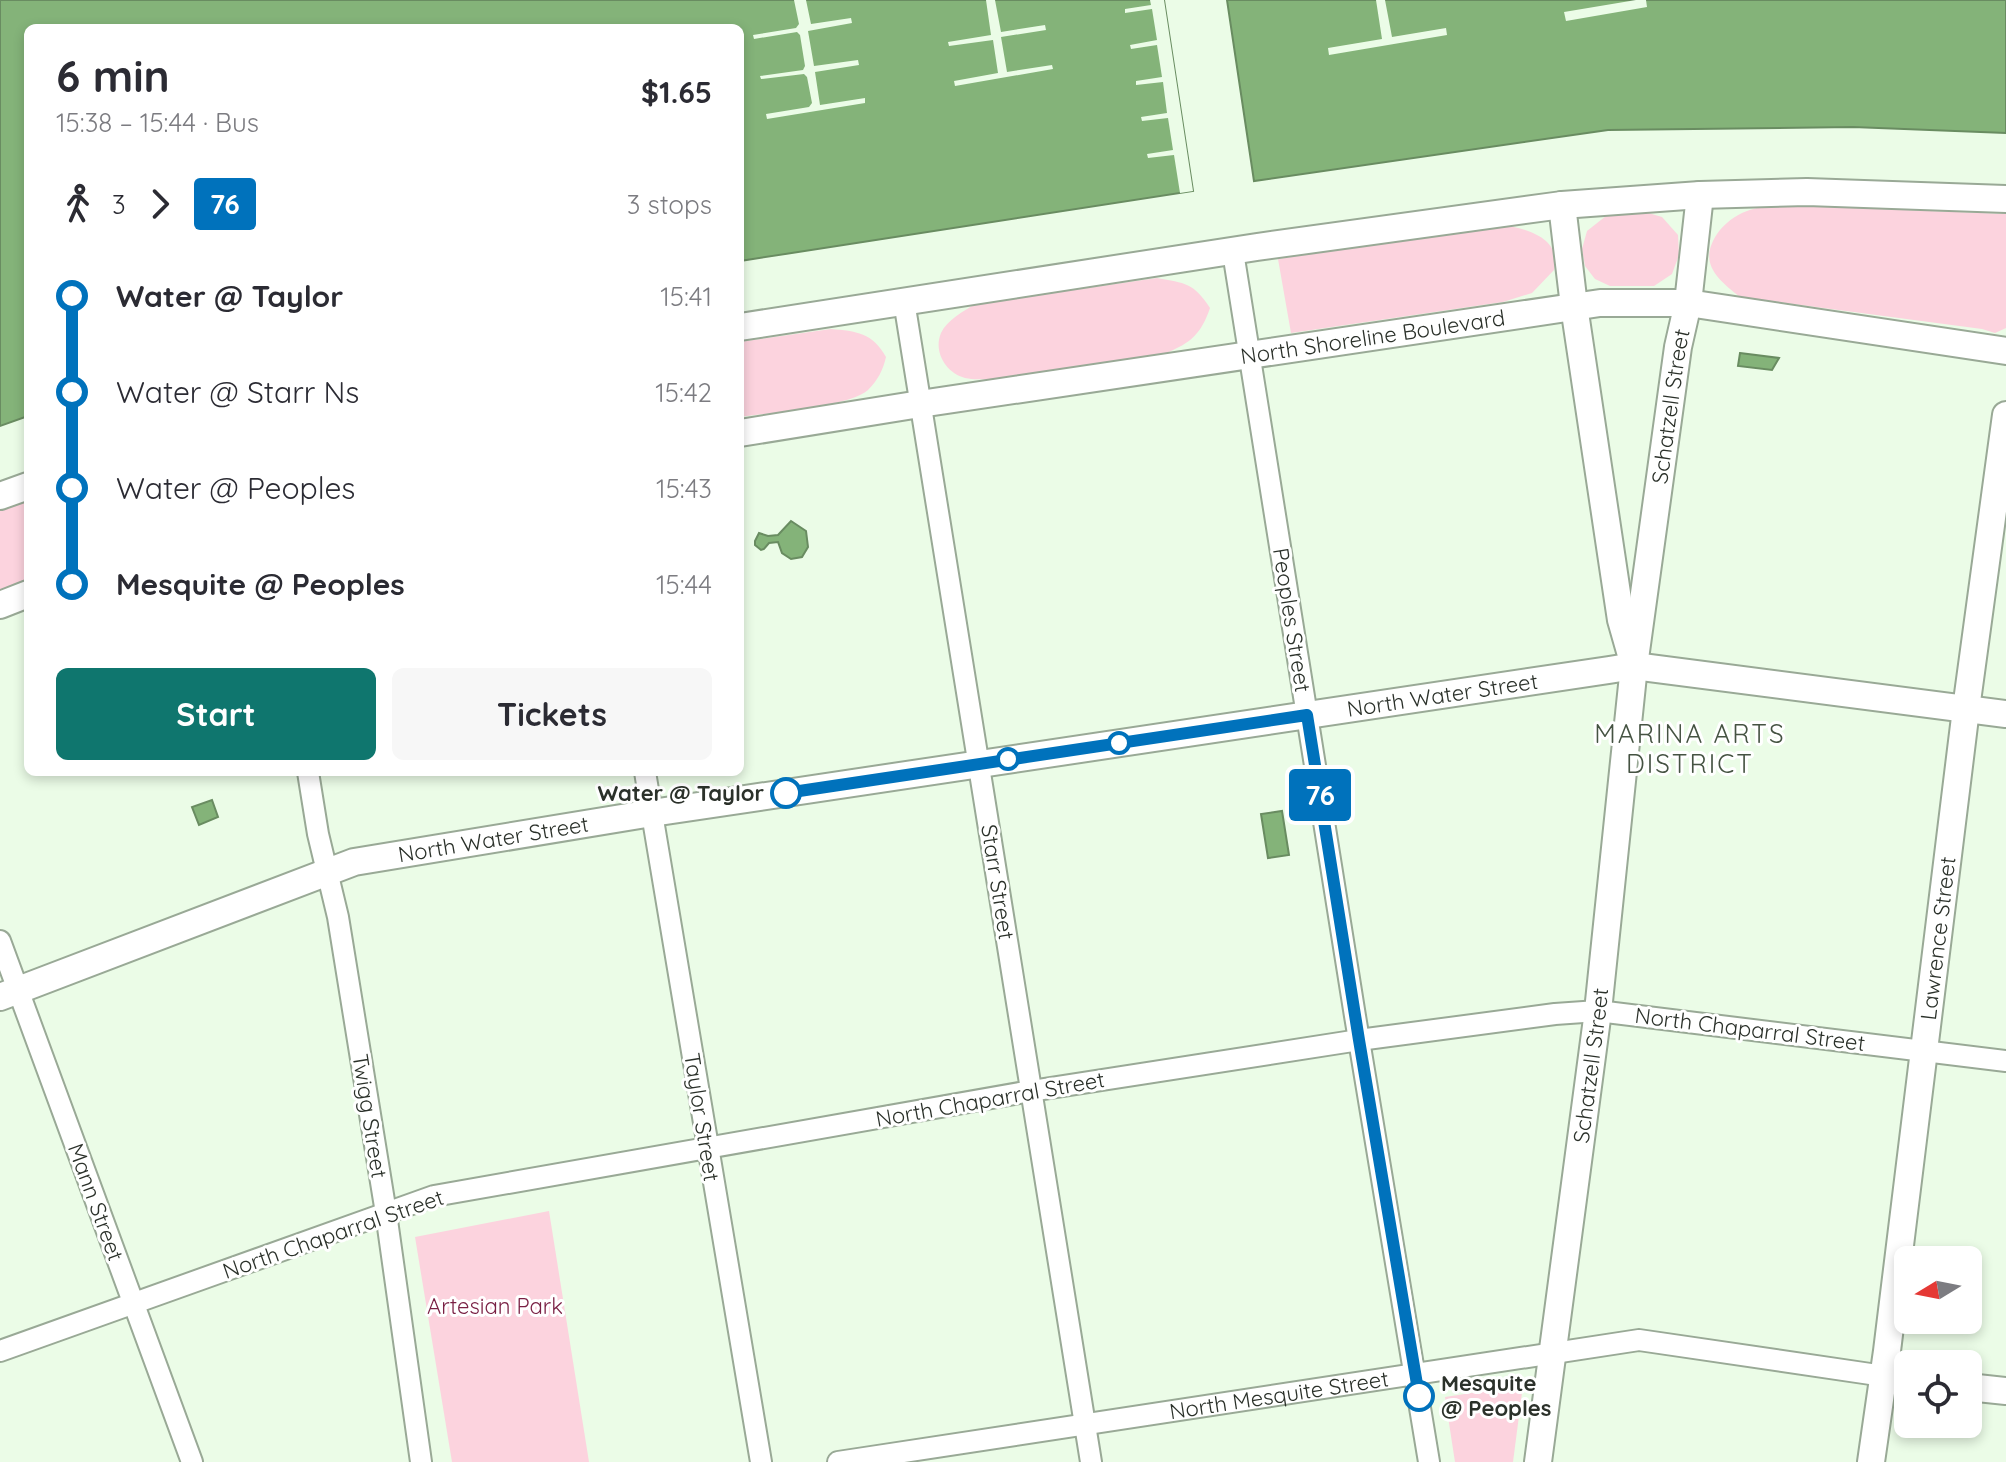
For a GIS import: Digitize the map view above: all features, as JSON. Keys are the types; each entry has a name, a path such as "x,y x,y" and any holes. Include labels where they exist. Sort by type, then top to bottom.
{"main road":[{"path":"744,326 1562,205 1700,195 1807,192 2006,199"},
{"name":"Schatzell Street","path":"1538,1462 1598,1011 1634,666 1678,347 1688,303 1700,195"},
{"name":"Schatzell Street","path":"1562,205 1621,620 1634,666"},
{"name":"North Shoreline Boulevard","path":"744,432 1600,303 1688,303 2006,351"},
{"name":"Lawrence Street","path":"1898,1350 1924,1050 2006,415"},
{"path":"0,496 24,487"},
{"path":"0,605 24,596"},
{"name":"North Water Street","path":"9,994 354,862 652,813 1634,666 2006,714"},
{"name":"Lawrence Street","path":"1871,1462 1894,1385"},
{"path":"1982,1388 2006,1391"}],"street":[{"name":"Peoples Street","path":"1233,252 1429,1462"},
{"name":"Starr Street","path":"904,301 1091,1462"},
{"name":"Twigg Street","path":"309,776 318,834 338,917 386,1213 421,1462"},
{"name":"Taylor Street","path":"646,776 761,1462"},
{"name":"Mann Street","path":"0,941 9,994 133,1304 192,1462"},
{"name":"North Chaparral Street","path":"0,1351 434,1196 1031,1091 1359,1040 1598,1011 2006,1061"},
{"name":"North Mesquite Street","path":"838,1462 1639,1340 1894,1378"}],"green space":[{"path":"1778,205 2006,214 2006,328 1995,333 1740,297 1713,270 1709,254 1712,244 1723,227 1738,215"},
{"path":"1645,212 1662,217 1678,235 1679,255 1672,274 1654,286 1610,286 1595,279 1585,266 1582,249 1587,231 1606,216"},
{"path":"1500,224 1533,233 1552,248 1554,270 1532,293 1503,302 1291,333 1278,259"},
{"path":"1157,278 1188,286 1199,293 1210,308 1194,336 1166,353 991,380 968,379 952,372 940,354 939,340 944,328 975,304"},
{"path":"831,329 869,338 886,357 875,382 858,396 827,405 744,416 744,341"},
{"path":"24,501 24,581 0,590 0,510"},
{"name":"Artesian Park","path":"549,1211 589,1462 452,1462 415,1237"},
{"path":"1523,1385 1513,1462 1455,1462 1445,1397"}],"shaded area":[{"path":"0,0 1164,0 1193,191 744,260 744,24 24,24 24,417 0,426"},
{"path":"1227,0 2006,0 2006,133 1853,127 1608,130 1254,181"},
{"path":"1740,353 1779,358 1772,370 1738,366"},
{"path":"791,521 806,531 808,547 802,557 791,559 782,553 778,542 769,543 761,550 755,545 759,533 778,535"},
{"path":"212,800 218,817 199,825 192,807"},
{"path":"1282,811 1289,855 1268,858 1261,814"}],"pier":[{"path":"794,0 806,0 811,24 851,18 852,23 808,31 814,66 858,60 859,65 815,72 820,105 865,98 865,103 767,119 766,114 809,107 812,103 804,74 761,79 760,76 803,70 805,66 797,32 754,39 753,35 796,28 799,24"},
{"path":"986,0 995,0 1001,32 1045,25 1046,30 1001,37 1007,72 1052,65 1053,69 955,86 954,81 998,73 993,40 949,46 948,42 991,35"},
{"path":"1150,0 1164,0 1193,191 1180,193 1174,155 1148,158 1147,154 1173,150 1168,118 1142,121 1141,117 1167,113 1163,82 1136,85 1136,81 1162,77 1157,45 1131,49 1130,45 1157,40 1152,9 1125,13 1125,9 1151,5"},
{"path":"1376,0 1385,0 1392,37 1446,28 1447,35 1329,55 1328,48 1382,39"},
{"path":"1646,0 1647,7 1566,21 1564,12"}],"bus line":[{"name":"76","path":"786,793 1307,715 1419,1396"}],"place":[{"name":"Water @ Taylor","path":"786,793"},
{"name":"Mesquite @ Peoples","path":"1419,1396"}],"district":[{"name":"MARINA ARTS DISTRICT","path":"1690,749"}]}
